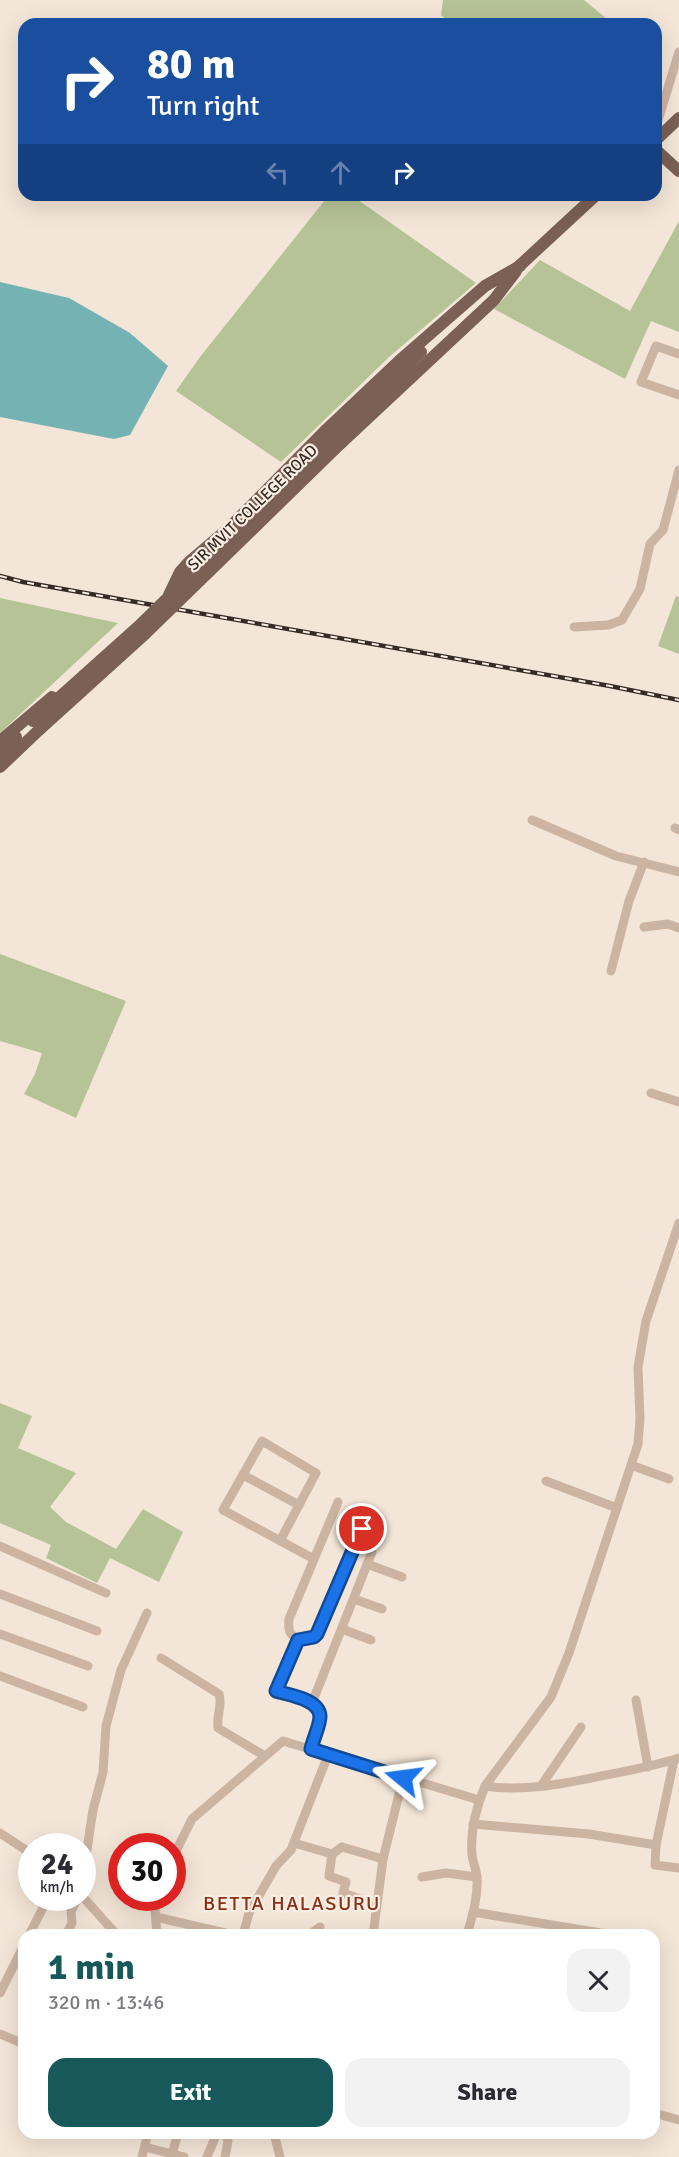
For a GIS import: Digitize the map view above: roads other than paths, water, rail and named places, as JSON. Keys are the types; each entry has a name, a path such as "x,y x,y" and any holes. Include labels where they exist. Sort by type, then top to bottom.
{"main road":[{"path":"662,134 679,118"},
{"path":"662,155 679,171"},
{"name":"SIR MVIT COLLEGE ROAD","path":"0,753 146,633 338,439 494,300 520,266 590,201"},
{"name":"SIR MVIT COLLEGE ROAD","path":"0,741 169,594 180,572 189,561 229,528 327,429 399,361 485,286 520,266"},
{"name":"SIR MVIT COLLEGE ROAD","path":"0,767 36,725"}],"street":[{"path":"662,107 679,51"},
{"path":"679,354 656,346 641,382 679,395"},
{"path":"574,627 608,625 622,620 639,590 650,544 663,530 679,470"},
{"path":"532,820 616,856 679,872"},
{"path":"611,971 629,901 645,862"},
{"path":"644,927 668,924 679,928"},
{"path":"651,1094 679,1102"},
{"path":"469,1929 477,1876 472,1855 472,1824 479,1800 484,1786 551,1697 569,1653 638,1444 640,1419 638,1367 646,1321 679,1223"},
{"path":"280,1540 316,1473 262,1441 223,1510 314,1558"},
{"path":"631,1465 669,1479"},
{"path":"243,1475 299,1505"},
{"path":"546,1481 617,1508"},
{"path":"338,1502 289,1619 288,1629 291,1636 298,1640 314,1637 317,1634 370,1510"},
{"path":"0,1546 106,1593"},
{"path":"312,1703 372,1552"},
{"path":"367,1564 402,1576"},
{"path":"0,1594 97,1631"},
{"path":"354,1599 382,1609"},
{"path":"89,1833 103,1772 106,1726 121,1670 147,1613"},
{"path":"342,1629 371,1640"},
{"path":"0,1634 88,1666"},
{"path":"298,1640 276,1691 312,1703 317,1709 320,1716 311,1749"},
{"path":"161,1658 219,1694 222,1702 217,1720 218,1728 265,1756"},
{"path":"0,1676 83,1707"},
{"path":"636,1700 648,1767"},
{"path":"541,1786 581,1727"},
{"path":"185,1833 192,1819 283,1741 479,1800"},
{"path":"245,1929 249,1912 276,1866 291,1851 328,1755"},
{"path":"484,1786 507,1789 541,1786 648,1767 676,1759 656,1845 655,1865 679,1868"},
{"path":"374,1929 383,1859 403,1778"},
{"path":"472,1824 589,1834 656,1845"},
{"path":"0,1833 18,1845"},
{"path":"294,1843 332,1854"},
{"path":"360,1899 343,1893 346,1882 329,1876 332,1854 342,1847 383,1859"},
{"path":"422,1877 446,1873 477,1876"},
{"path":"32,1929 41,1911"},
{"path":"69,1929 72,1923 71,1911"},
{"path":"92,1911 108,1929"},
{"path":"157,1911 157,1929"},
{"path":"473,1912 577,1929"},
{"path":"156,1917 208,1929"},
{"path":"0,1993 18,1957"},
{"path":"0,2034 18,2042"},
{"path":"660,2115 679,2120"},
{"path":"143,2152 176,2156 177,2139"},
{"path":"207,2157 214,2139"},
{"path":"225,2157 227,2139"},
{"path":"276,2139 280,2157"}],"water":[{"path":"0,282 69,298 130,333 168,366 130,435 114,439 0,417"}],"railway":[{"path":"0,576 679,700"}],"district":[{"name":"BETTA HALASURU","path":"292,1903"}]}
